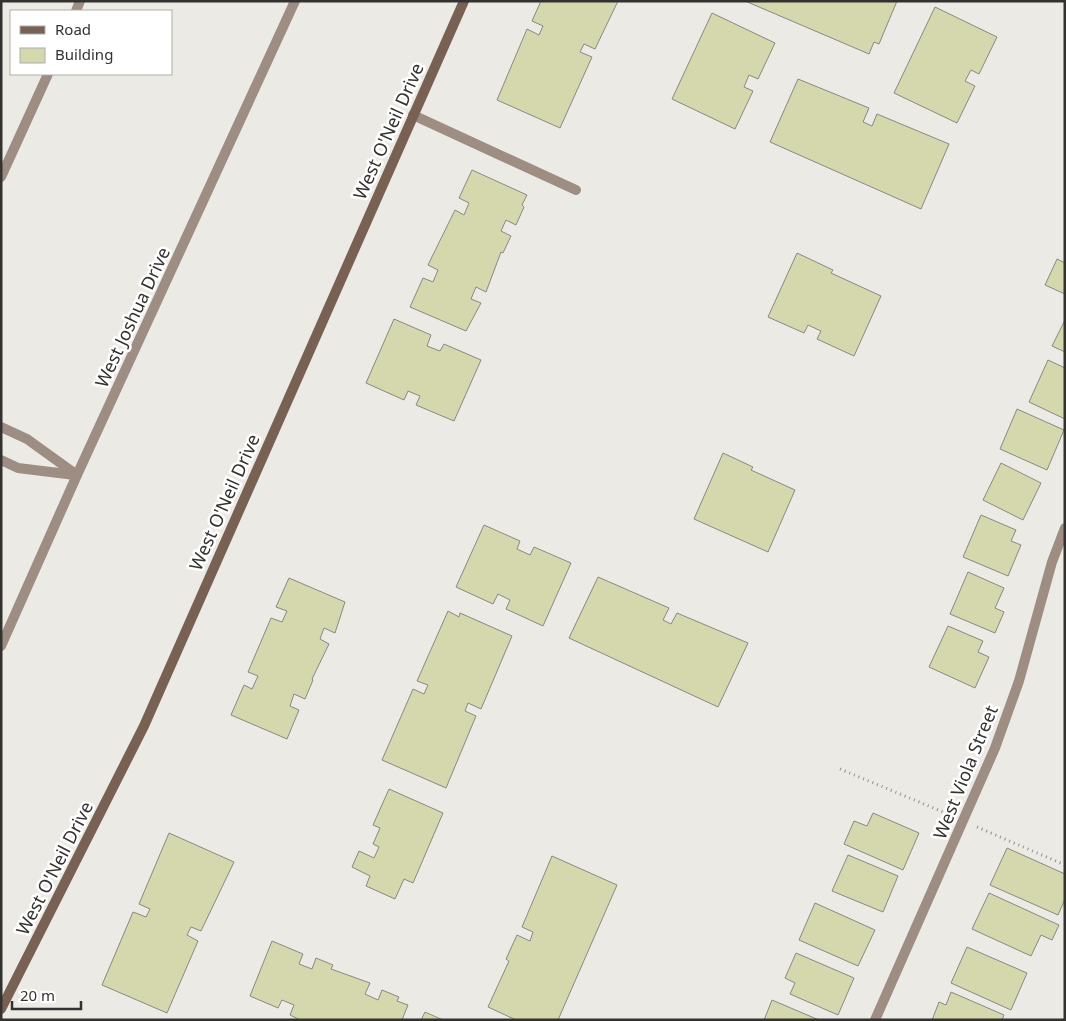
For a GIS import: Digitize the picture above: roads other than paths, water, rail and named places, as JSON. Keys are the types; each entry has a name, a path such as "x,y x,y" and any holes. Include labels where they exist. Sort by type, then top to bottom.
{"street":[{"name":"West Joshua Drive","path":"1,646 77,475 295,1"},
{"name":"West O'Neil Drive","path":"1,1009 144,726 412,115 464,1"},
{"path":"1,176 48,75"},
{"path":"412,115 576,190"},
{"path":"1,427 27,439 77,475"},
{"path":"1,460 18,468 77,475"},
{"name":"West Viola Street","path":"875,1020 995,748 1019,681 1052,562 1065,528"}]}
